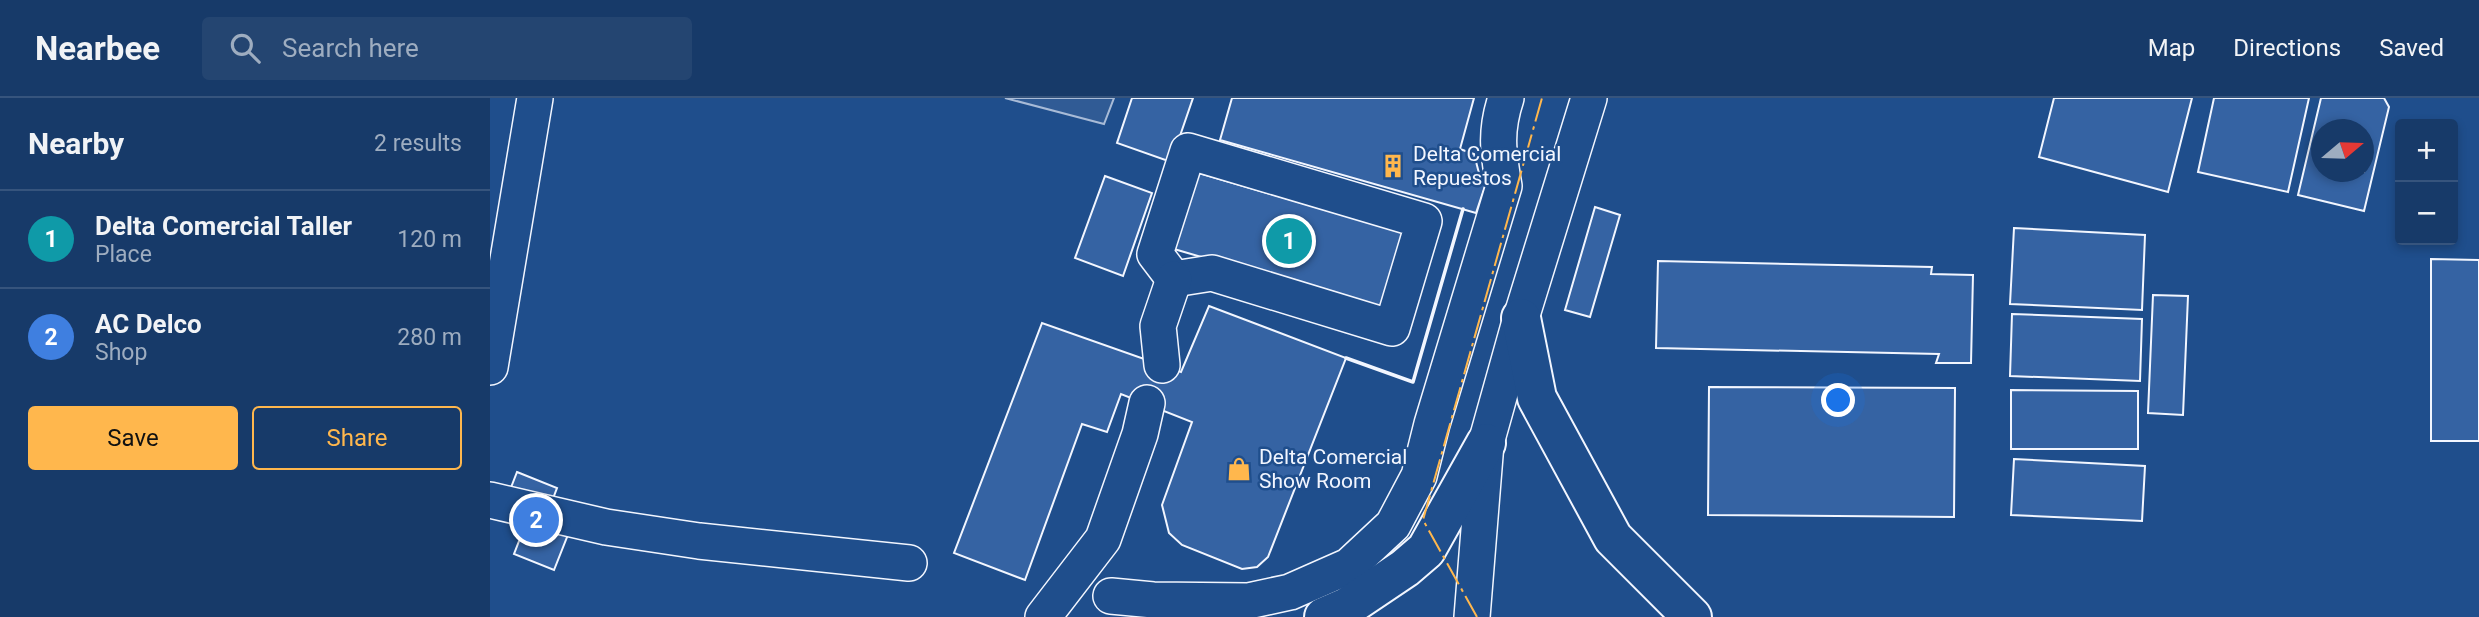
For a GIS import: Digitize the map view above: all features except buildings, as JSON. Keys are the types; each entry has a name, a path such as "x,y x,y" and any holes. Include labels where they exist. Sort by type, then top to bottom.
{"main road":[{"path":"1521,318 1537,398 1613,538 1692,617"},
{"path":"1324,617 1347,607 1405,568 1426,550 1486,443"}],"street":[{"path":"490,367 535,98"},
{"path":"1103,539 1112,607 1153,600 1248,601 1290,592 1349,566 1393,525 1419,475 1504,186 1497,147 1498,120 1506,98"},
{"path":"1472,617 1486,443 1588,98"},
{"path":"1188,151 1424,221 1392,328 1212,273 1174,279 1155,254 1188,151"},
{"path":"1504,186 1557,200"},
{"path":"1162,365 1158,326 1174,279"},
{"path":"1043,617 1103,539 1140,434 1147,403"},
{"path":"490,500 606,527 685,539 909,564"}],"shaded area":[{"path":"1005,98 1114,98 1104,124"}],"wall":[{"path":"1346,358 1413,382 1463,209"}],"power":[{"path":"1477,617 1423,520 1542,98"}],"place":[{"name":"Delta Comercial Repuestos","path":"1393,166"},
{"name":"Delta Comercial Taller","path":"1289,241"},
{"name":"Delta Comercial Show Room","path":"1239,469"},
{"name":"AC Delco","path":"536,520"}]}
